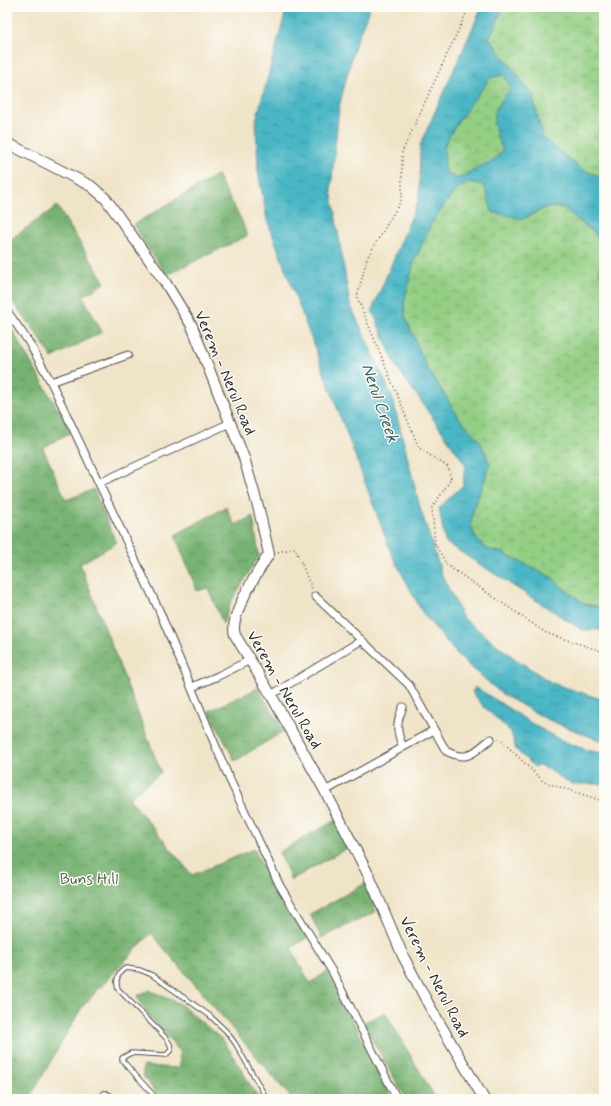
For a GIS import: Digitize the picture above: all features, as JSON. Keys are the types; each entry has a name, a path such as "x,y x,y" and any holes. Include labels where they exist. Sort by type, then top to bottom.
{"main road":[{"name":"Verem - Nerul Road","path":"7,143 91,186 106,199 165,282 192,326 244,458 259,510 269,554 240,606 234,623 235,635 325,791 369,876 403,956 430,1008 484,1099"}],"street":[{"path":"7,311 28,341 51,382 159,610 229,778 280,886 333,973 397,1099"},
{"path":"51,382 128,355"},
{"path":"98,483 230,423"},
{"path":"315,596 409,685 446,751 456,756 469,756 491,740"},
{"path":"271,695 362,640"},
{"path":"192,687 250,660"},
{"path":"403,707 399,716 397,727 398,736 403,747"},
{"path":"325,791 434,730"}],"lane":[{"path":"157,1099 122,1060 122,1058 131,1053 166,1055 171,1050 170,1044 166,1038 118,989 117,982 120,973 126,968 140,970 152,975 209,1015 226,1031 267,1099"},
{"path":"99,1099 106,1092 118,1099"}],"path":[{"path":"470,7 402,152 402,199 367,258 357,297 420,448 448,467 451,479 432,508 435,544 447,565 546,633 604,652"},
{"path":"269,554 295,548 315,596"},
{"path":"491,740 496,738 502,741 544,782 604,800"}],"green space":[{"path":"504,7 604,7 604,178 582,170 543,138 532,94 489,38"},
{"path":"504,75 511,88 496,110 497,137 503,150 495,159 457,179 445,172 444,146 458,121 491,77"},
{"path":"217,175 242,221 247,236 166,275 133,225"},
{"path":"470,182 484,185 523,219 547,207 562,207 596,234 601,246 600,274 604,284 604,608 585,604 563,588 553,578 502,553 487,549 477,540 471,527 472,514 490,464 479,440 460,419 427,368 405,316 404,302 414,262 432,222 457,188"},
{"path":"57,206 105,283 83,296 102,332 52,358 33,328 7,295 7,242"},
{"name":"Buns Hill","path":"7,321 71,432 43,448 66,500 94,489 116,543 80,564 161,772 129,798 192,875 254,849 273,886 308,937 291,948 310,983 328,971 392,1099 292,1099 151,933 82,1007 29,1099 18,1099 7,1084"},
{"path":"226,507 235,525 253,516 259,556 231,602 223,624 208,588 197,591 175,535"},
{"path":"258,688 284,731 235,761 209,711"},
{"path":"336,820 349,847 291,880 279,852"},
{"path":"366,883 376,912 321,938 310,914"},
{"path":"149,990 180,1004 224,1041 259,1099 161,1099 143,1076 143,1066 180,1068 179,1050 147,1014 137,996"},
{"path":"385,1012 436,1099 406,1099 363,1023"}],"water":[{"name":"Nerul Creek","path":"287,7 370,7 355,45 339,107 331,189 350,304 392,396 420,507 442,575 463,618 514,658 552,683 598,698 604,697 604,742 546,719 502,694 460,658 422,612 392,555 267,220 258,171 256,120"},
{"path":"482,7 504,7 489,38 532,94 543,138 582,170 604,178 604,284 600,274 601,246 596,234 562,207 547,207 523,219 492,212 484,185 470,182 457,188 432,222 414,262 404,302 405,316 427,368 460,419 479,440 490,464 472,514 471,527 477,540 487,549 502,553 553,578 563,588 585,604 604,608 604,630 582,630 445,542 439,508 463,485 465,464 396,366 372,310 419,199 420,145","holes":["504,75 511,88 494,114 495,130 503,150 495,159 457,179 445,173 444,146 458,121 491,77"]},
{"path":"475,687 537,727 554,736 587,750 604,753 604,784 572,784 540,765 535,767 516,750 511,732 484,707 472,692"}]}
